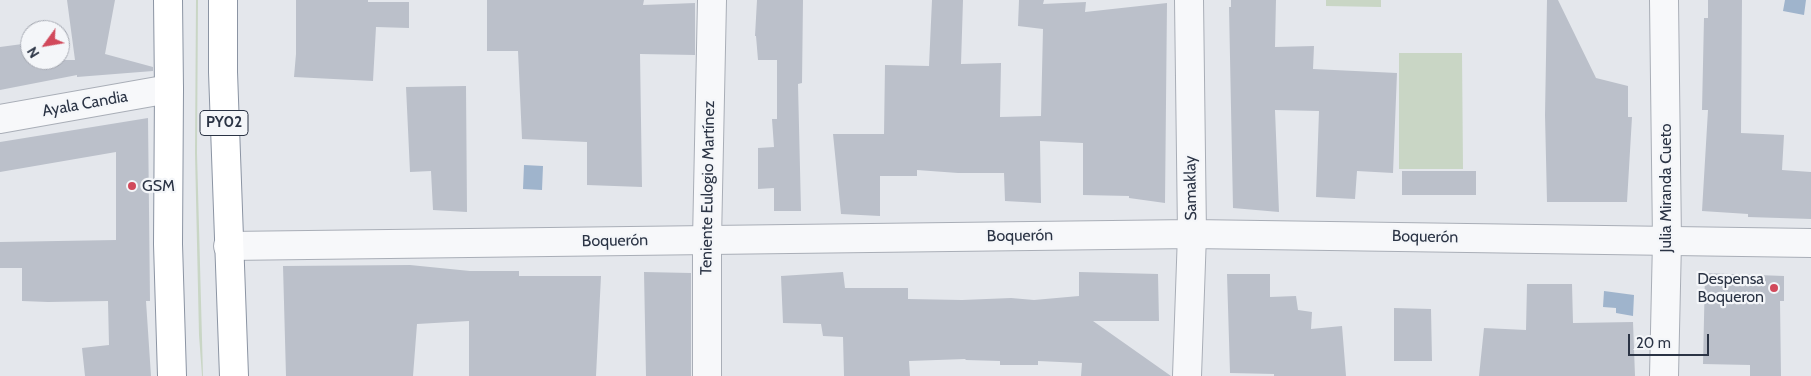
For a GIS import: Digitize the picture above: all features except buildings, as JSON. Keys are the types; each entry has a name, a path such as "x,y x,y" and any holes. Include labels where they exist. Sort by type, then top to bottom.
{"highway":[{"path":"168,0 170,89 168,244 172,376"},
{"name":"PY02","path":"223,0 222,72 234,376"}],"street":[{"name":"Teniente Eulogio Martínez","path":"707,376 707,240 712,0"},
{"name":"Samaklay","path":"1187,376 1192,234 1189,0"},
{"name":"Julia Miranda Cueto","path":"1664,0 1668,241 1664,376"},
{"name":"Ayala Candia","path":"0,119 170,89"},
{"name":"Boquerón","path":"228,246 1192,234 1811,243"}],"green space":[{"path":"196,0 198,0 197,153 203,376 199,335 195,153"},
{"path":"1326,0 1381,0 1381,7 1326,6"},
{"path":"1399,53 1462,53 1463,169 1399,169"}],"water":[{"path":"1785,0 1806,0 1804,15 1783,11"},
{"path":"524,165 543,166 542,190 523,189"},
{"path":"1604,291 1634,295 1633,316 1616,313 1616,308 1603,307"}],"place":[{"name":"GSM","path":"132,186"},
{"name":"Despensa Boqueron","path":"1774,288"}]}
